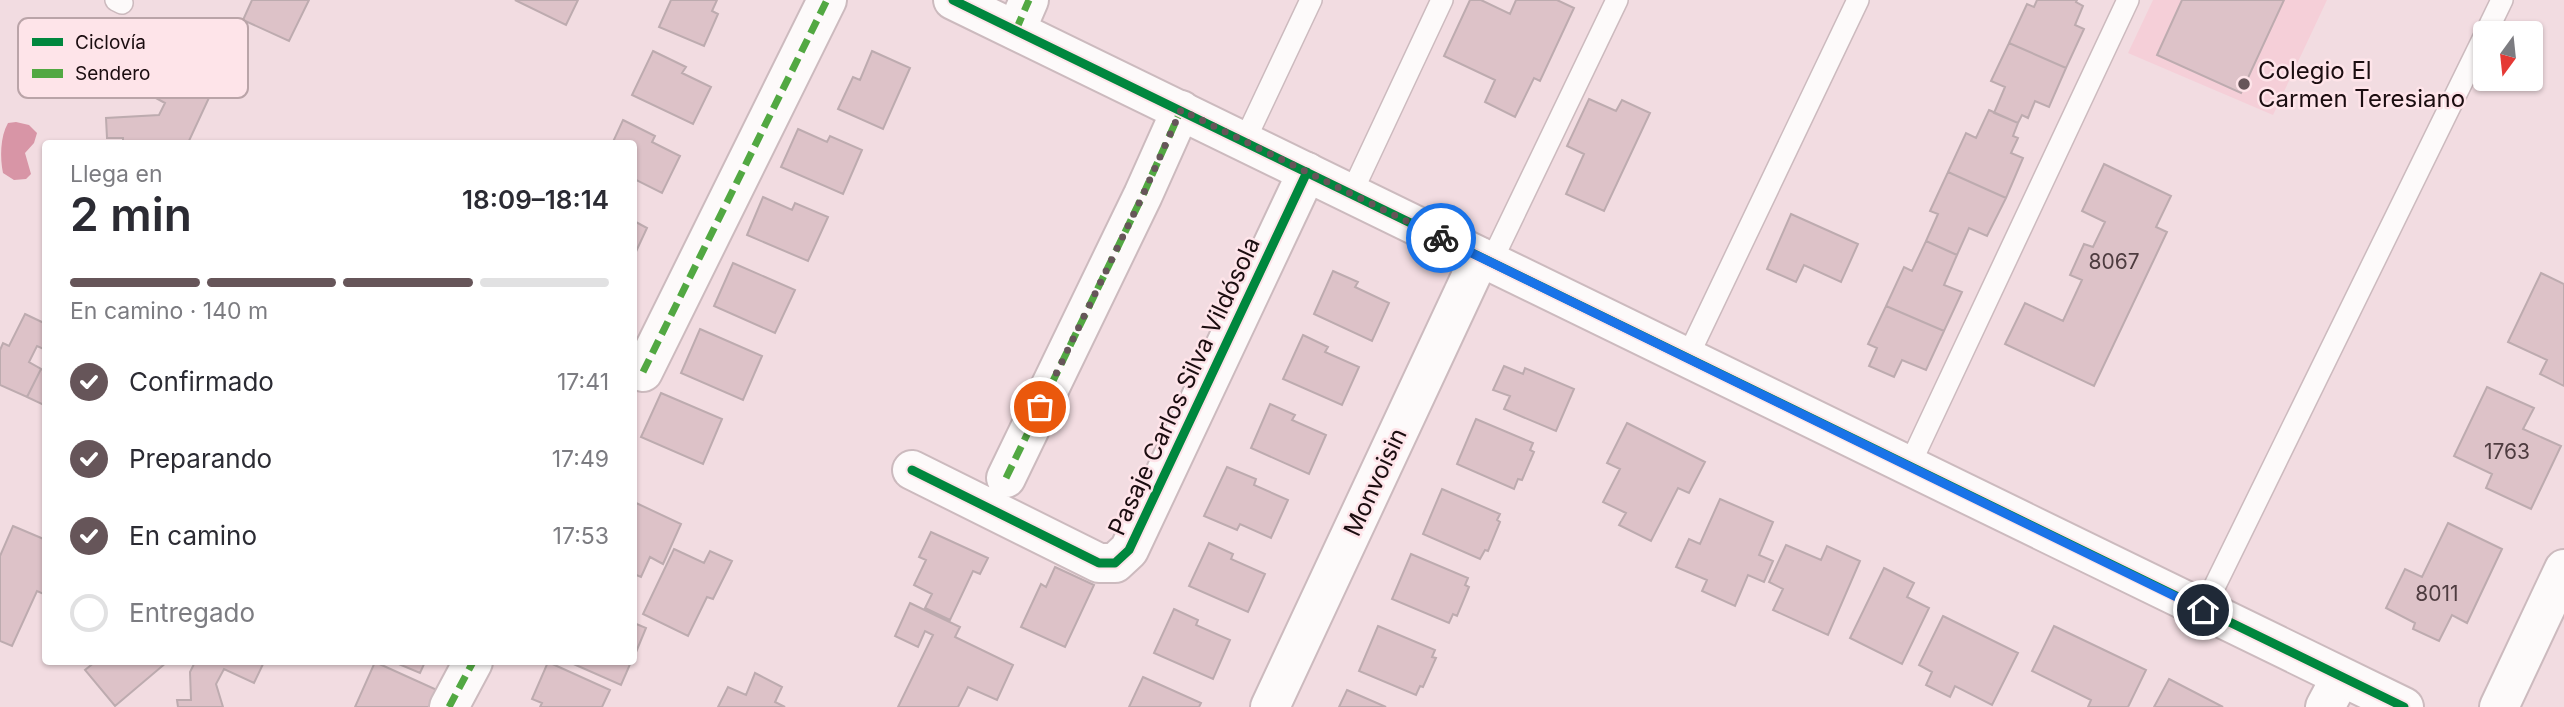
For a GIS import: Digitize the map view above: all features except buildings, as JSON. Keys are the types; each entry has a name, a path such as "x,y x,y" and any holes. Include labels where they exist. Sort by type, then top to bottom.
{"street":[{"path":"643,372 827,0"},
{"path":"953,0 1022,15 1181,110 1244,142 2203,610 2333,692 2404,707"},
{"path":"1006,478 1143,195 1181,110"},
{"name":"Pasaje Carlos Silva Vildósola","path":"912,470 1099,563 1115,563 1129,550 1307,172"},
{"name":"Monvoisin","path":"1270,707 1485,260"},
{"path":"2499,707 2564,569"},
{"path":"449,707 471,665"}],"lane":[{"path":"1244,142 1311,0"},
{"path":"1351,194 1443,0"},
{"path":"1485,260 1617,0"},
{"path":"1687,358 1858,0"},
{"path":"1909,466 2127,0"},
{"path":"2492,21 2502,0"},
{"path":"2203,610 2473,60"}],"shaded area":[{"name":"Colegio El Carmen Teresiano","path":"2153,0 2327,0 2273,115 2128,53"},
{"path":"8,123 29,125 37,133 34,143 25,153 31,174 26,179 14,180 3,173 1,148"}],"marked path":[{"path":"643,372 827,0"},
{"path":"1016,30 1029,0"},
{"path":"1006,478 1143,195 1181,110"},
{"path":"449,707 471,665"}],"cycle path":[{"path":"953,0 2404,707"},
{"path":"912,470 1099,563 1115,563 1129,550 1307,172"}],"way so far":[{"path":"1040,407 1143,195 1181,110 1441,238"}],"place":[{"name":"Colegio El Carmen Teresiano","path":"2244,84"}],"route":[{"path":"1441,238 2203,610"}]}
